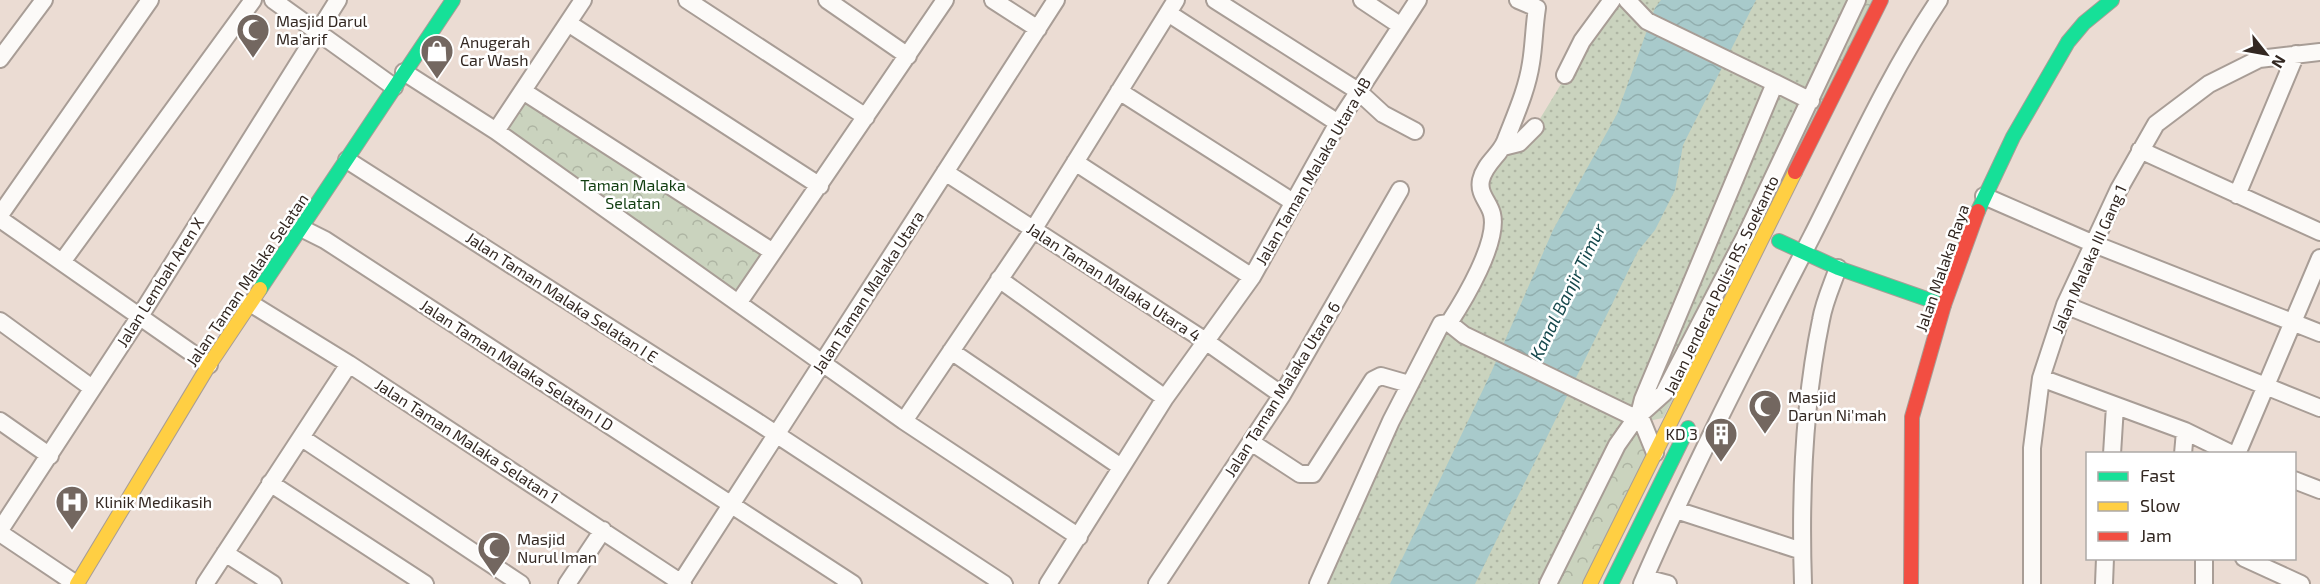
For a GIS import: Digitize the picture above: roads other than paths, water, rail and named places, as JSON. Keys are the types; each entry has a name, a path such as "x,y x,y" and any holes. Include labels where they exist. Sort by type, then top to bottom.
{"street":[{"path":"0,59 44,0"},
{"path":"150,0 0,217 209,365"},
{"path":"62,262 253,0"},
{"path":"273,0 394,87"},
{"name":"Jalan Lembah Aren X","path":"0,531 140,316 338,0"},
{"name":"Jalan Taman Malaka Selatan","path":"77,584 209,365 453,0"},
{"path":"496,131 583,0"},
{"path":"687,0 866,117"},
{"path":"827,0 908,56"},
{"path":"739,302 945,0"},
{"path":"993,0 1038,29"},
{"name":"Jalan Taman Malaka Utara","path":"681,584 1056,0"},
{"path":"1215,0 1358,91 1383,114 1415,130"},
{"path":"1362,0 1401,26"},
{"name":"Jalan Taman Malaka Utara 4B","path":"1048,584 1165,398 1204,340 1252,277 1338,123 1418,0"},
{"path":"1449,323 1464,301 1493,230 1492,214 1481,192 1481,181 1488,162 1503,147 1525,88 1537,8 1518,0"},
{"path":"1565,75 1582,41 1612,0"},
{"path":"1627,0 1647,21 1810,100"},
{"path":"1548,584 1617,445 1664,393 1746,235 1857,0"},
{"name":"Jalan Jenderal Polisi RS. Soekanto","path":"1590,584 1881,0"},
{"path":"1668,584 1644,581 1676,510 1803,253 1886,90 1939,0"},
{"name":"Jalan Malaka Raya","path":"1911,584 1912,417 1944,305 1984,196 2013,137 2058,57 2084,22 2112,0"},
{"path":"904,421 1033,230 1172,6 1338,123"},
{"path":"568,22 820,186"},
{"name":"Jalan Malaka III Gang 1","path":"2032,584 2032,448 2041,378 2065,305 2119,189 2140,150 2156,124 2209,84 2259,59 2320,52"},
{"path":"2236,195 2296,54"},
{"path":"404,72 496,131 904,421 1079,537"},
{"path":"1655,453 1639,418 1643,399 1775,83"},
{"path":"523,91 773,252"},
{"path":"1119,91 1293,202"},
{"path":"1503,147 1519,143 1535,127"},
{"path":"2140,150 2320,232"},
{"name":"Jalan Taman Malaka Selatan I E","path":"347,160 1004,584"},
{"path":"1076,162 1252,277"},
{"name":"Jalan Taman Malaka Utara 4","path":"945,172 1204,340 1282,395"},
{"name":"Jalan Taman Malaka Utara 6","path":"1157,584 1282,395 1400,190"},
{"path":"1984,196 2094,244 2320,333"},
{"name":"Jalan Jenderal Polisi RS. Soekanto","path":"1786,226 1776,246 1803,253"},
{"name":"Jalan Taman Malaka Selatan I D","path":"301,228 325,240 732,503 853,584"},
{"path":"1803,253 1838,268 1944,305"},
{"path":"2237,452 2320,260"},
{"path":"1803,584 1804,429 1821,318 1838,268"},
{"path":"999,279 1165,398"},
{"name":"Jalan Taman Malaka Selatan 1","path":"250,303 349,364 603,530 681,584"},
{"path":"2065,305 2320,408"},
{"path":"0,321 92,388"},
{"path":"1318,584 1408,384 1437,328 1442,324 1449,323 1464,335 1639,418 1673,417"},
{"path":"951,351 1121,467"},
{"path":"205,584 349,364"},
{"path":"1251,442 1300,474 1314,474 1373,380 1381,376 1408,384"},
{"path":"2041,378 2185,431 2230,452"},
{"path":"2112,452 2115,406"},
{"path":"0,420 50,456"},
{"path":"1611,584 1691,420"},
{"path":"2183,452 2185,431"},
{"path":"302,438 521,584"},
{"path":"2296,480 2320,490"},
{"path":"270,483 425,584"},
{"path":"1676,510 1802,551"},
{"path":"567,584 603,530"},
{"path":"0,531 77,584"},
{"path":"225,553 273,584"},
{"path":"2104,584 2105,560"},
{"path":"2204,560 2204,584"},
{"path":"2248,560 2301,584"},
{"path":"1911,584 1928,584"}],"water":[{"name":"Kanal Banjir Timur","path":"1661,0 1756,0 1683,145 1675,190 1655,230 1638,251 1475,584 1390,584 1490,375 1553,230 1617,114 1655,8"}],"place":[{"name":"Masjid Darul Ma'arif","path":"253,59"},
{"name":"Anugerah Car Wash","path":"437,80"},
{"name":"Masjid Darun Ni'mah","path":"1765,435"},
{"name":"KD 3","path":"1721,463"},
{"name":"Klinik Medikasih","path":"72,531"},
{"name":"Masjid Nurul Iman","path":"494,577"}],"park label":[{"name":"Taman Malaka Selatan","path":"633,194"}]}
